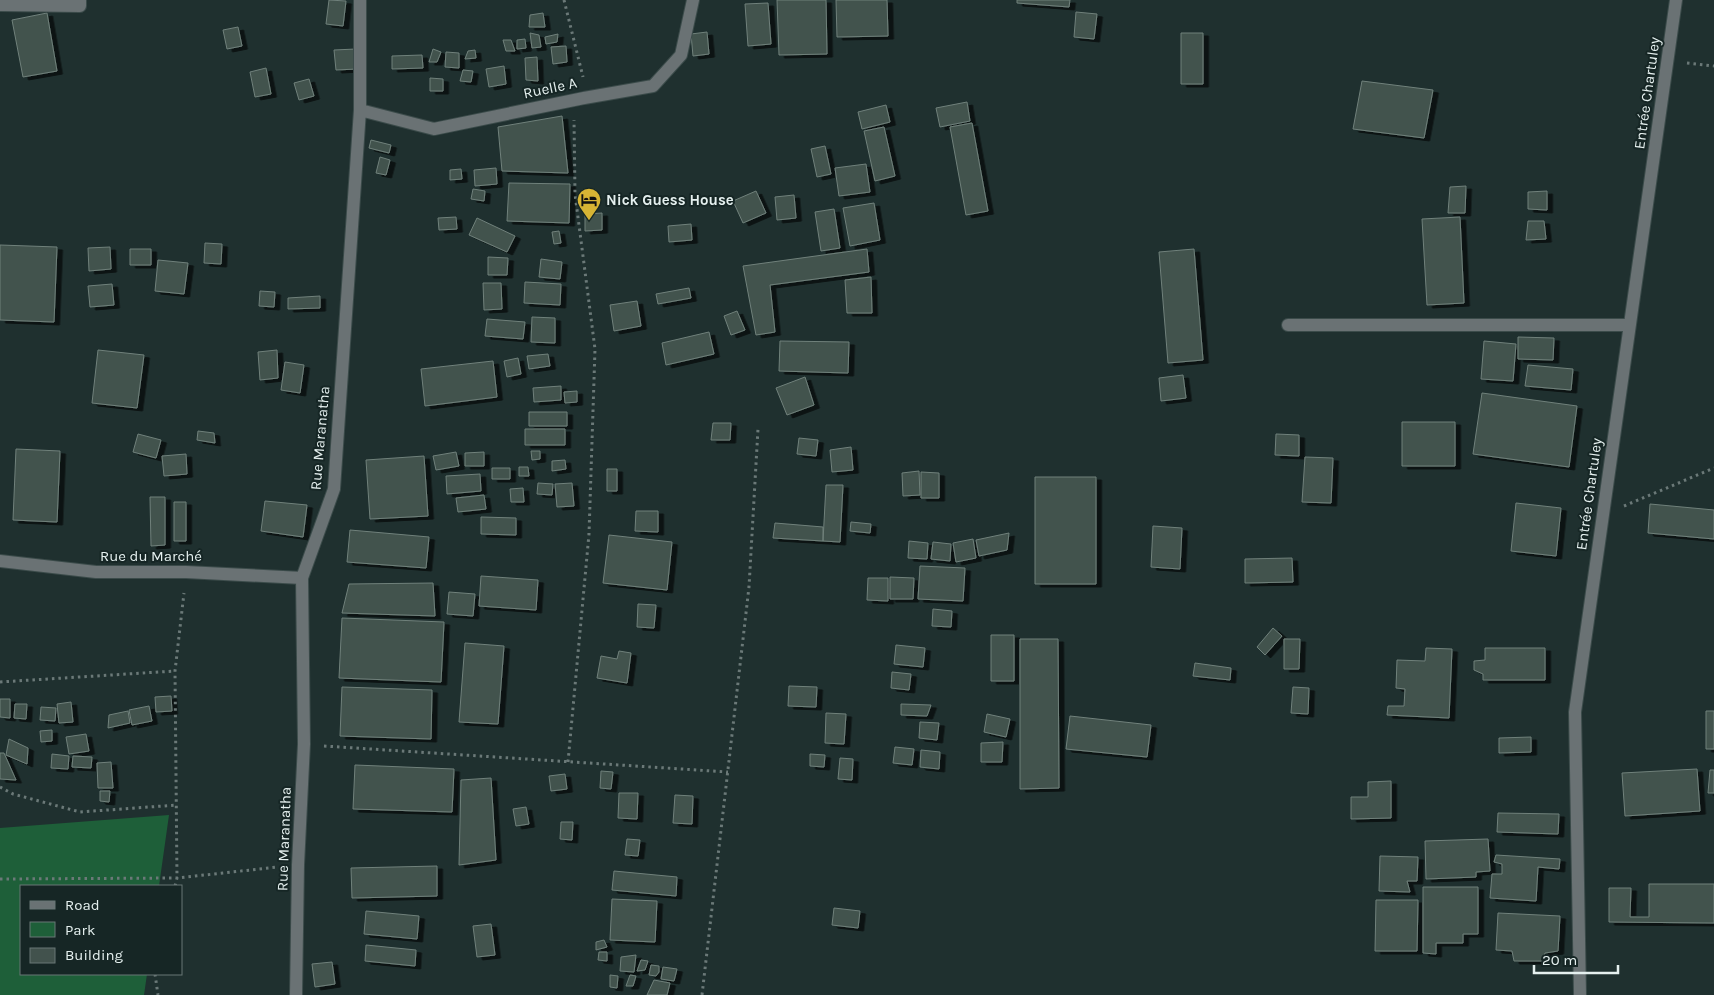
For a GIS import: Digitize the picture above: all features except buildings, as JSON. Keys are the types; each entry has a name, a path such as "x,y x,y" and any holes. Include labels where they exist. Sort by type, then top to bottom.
{"street":[{"path":"0,5 80,6 80,0"},
{"name":"Rue Maranatha","path":"296,995 298,865 304,744 302,578 334,489 360,110 360,0"},
{"name":"Ruelle A","path":"360,110 434,130 578,99 652,86 681,55 692,0"},
{"name":"Entrée Chartuley","path":"1580,995 1575,712 1676,0"},
{"path":"1288,325 1630,325"},
{"name":"Rue du Marché","path":"0,561 96,572 186,572 302,578"}],"path":[{"path":"564,0 583,76 578,99 575,194 595,349 589,534 568,762"},
{"path":"1668,61 1714,66"},
{"path":"702,995 749,587 758,430"},
{"path":"1603,516 1714,468"},
{"path":"175,885 177,878 175,670 186,572"},
{"path":"0,682 175,670"},
{"path":"304,744 728,772"},
{"path":"0,787 13,794 80,812 176,805"},
{"path":"0,879 177,878 298,865"},
{"path":"155,975 158,995"}],"green space":[{"path":"169,815 159,885 20,885 20,975 147,975 144,995 0,995 0,828"}],"place":[{"name":"Nick Guess House","path":"589,221"}]}
